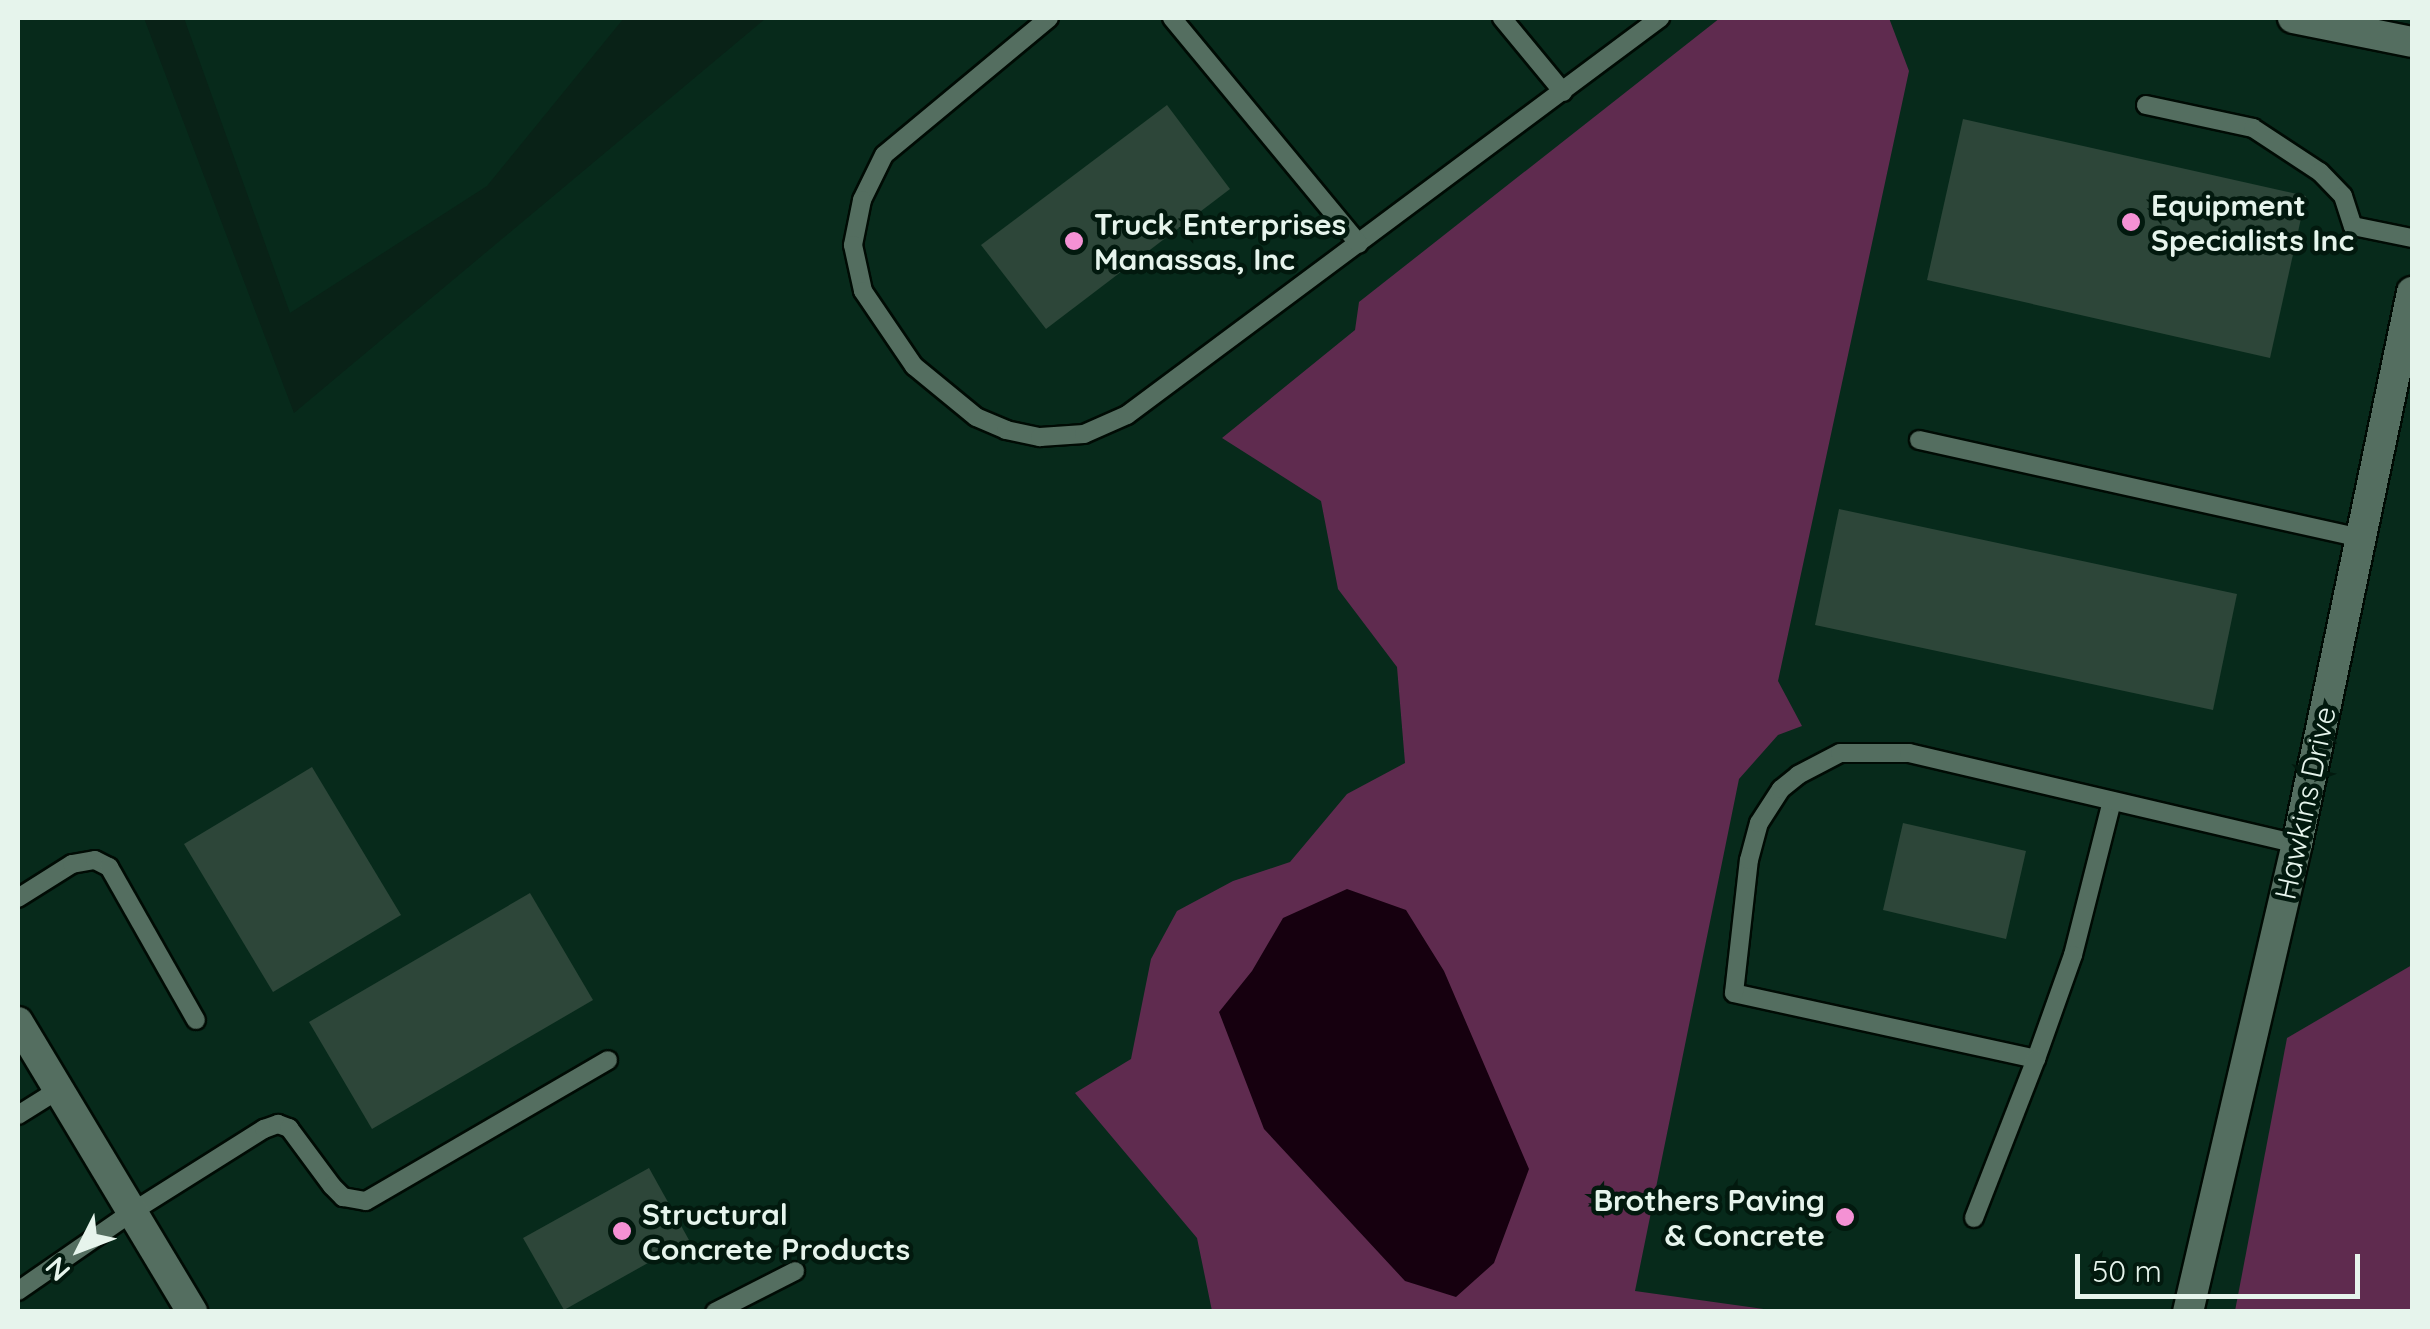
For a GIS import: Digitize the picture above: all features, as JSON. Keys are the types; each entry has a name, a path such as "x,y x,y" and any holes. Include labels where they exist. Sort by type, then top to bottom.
{"street":[{"path":"2293,18 2412,42"},
{"name":"Hawkins Drive","path":"2188,1312 2298,844 2412,292"},
{"path":"18,1022 192,1312"}],"lane":[{"path":"1049,18 898,140 872,174 853,245 863,291 904,354 952,400 1006,430 1040,437 1084,434 1127,415 1660,18"},
{"path":"1172,18 1359,244"},
{"path":"1502,18 1563,92"},
{"path":"2146,104 2253,128 2320,172 2343,196 2353,226 2412,238"},
{"path":"1919,440 2362,538"},
{"path":"2036,1060 1734,993 1753,841 1768,805 1798,775 1840,753 1909,753 2298,844"},
{"path":"1974,1218 2073,955 2112,801"},
{"path":"18,898 72,864 94,860 109,868 196,1020"},
{"path":"18,1292 132,1212 278,1124 289,1128 306,1146 343,1197 366,1201 608,1060"},
{"path":"18,1115 58,1090"},
{"path":"715,1312 795,1271"}],"shaded area":[{"path":"18,18 144,18 294,413 766,18 2412,18 2412,1311 18,1311"},
{"path":"184,18 624,18 487,186 290,313"},
{"path":"1720,18 1889,18 1909,71 1778,681 1802,726 1778,735 1739,779 1635,1291 1778,1311 1212,1311 1197,1238 1075,1093 1131,1059 1151,959 1177,911 1233,881 1290,862 1347,794 1405,763 1397,667 1338,589 1321,501 1222,438 1355,330 1359,302"},
{"path":"1347,889 1406,910 1444,971 1529,1169 1494,1263 1456,1297 1405,1281 1264,1129 1219,1012 1252,971 1283,918"},
{"path":"2412,965 2412,1311 2235,1311 2287,1038"}],"building":[{"path":"1167,105 1230,189 1046,329 981,245"},
{"path":"1963,119 2306,196 2270,358 1927,280"},
{"path":"1839,509 2237,594 2213,710 1815,625"},
{"path":"312,767 401,915 273,992 184,844"},
{"path":"1903,823 2026,851 2006,939 1883,910"},
{"path":"530,893 593,1000 372,1129 309,1022"},
{"path":"649,1168 689,1240 564,1310 523,1238"}],"place":[{"name":"Equipment Specialists Inc","path":"2131,222"},
{"name":"Truck Enterprises Manassas, Inc","path":"1074,241"},
{"name":"Brothers Paving & Concrete","path":"1845,1217"},
{"name":"Structural Concrete Products","path":"622,1231"}]}
